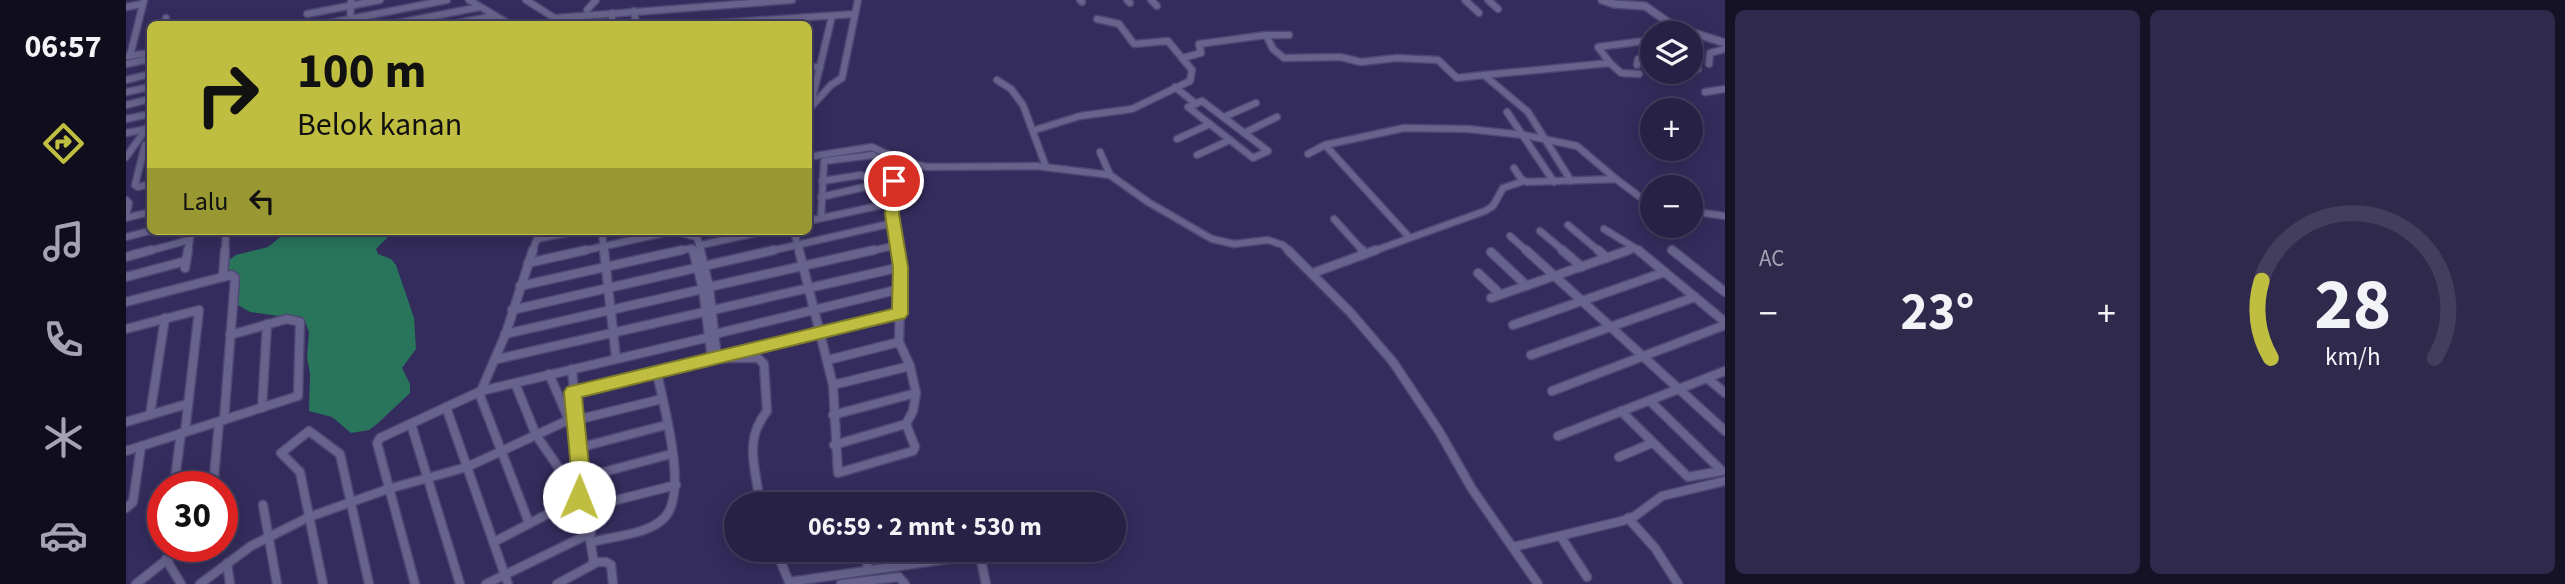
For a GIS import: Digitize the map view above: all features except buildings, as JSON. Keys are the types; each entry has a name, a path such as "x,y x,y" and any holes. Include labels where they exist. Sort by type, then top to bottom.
{"street":[{"path":"329,0 329,10"},
{"path":"307,14 351,3 377,0"},
{"path":"354,21 447,0"},
{"path":"469,0 504,21"},
{"path":"526,0 560,21"},
{"path":"587,10 596,0"},
{"path":"553,16 727,0"},
{"path":"553,16 587,10 611,13 792,0"},
{"path":"812,106 831,85 840,81 858,0"},
{"path":"1151,0 1157,6"},
{"path":"1465,0 1479,13"},
{"path":"1488,0 1498,9"},
{"path":"1602,0 1645,6 1666,21"},
{"path":"126,7 143,2"},
{"path":"143,2 128,56 147,53"},
{"path":"740,21 742,2"},
{"path":"350,21 351,3"},
{"path":"414,21 480,7"},
{"path":"405,8 405,21"},
{"path":"634,11 636,21"},
{"path":"611,13 612,21"},
{"path":"484,21 494,15"},
{"path":"808,21 855,15"},
{"path":"812,98 832,16"},
{"path":"1035,130 1088,114 1130,110 1189,81 1192,76 1192,70 1168,41 1134,44 1119,24 1097,19"},
{"path":"1182,58 1201,53 1198,44 1266,35 1289,35"},
{"path":"1266,35 1273,49 1284,58 1340,57 1361,62 1401,58 1438,60 1457,79 1610,63"},
{"path":"1703,37 1725,43"},
{"path":"1639,74 1621,73 1598,47 1640,43"},
{"path":"1709,64 1710,53 1725,49"},
{"path":"1637,65 1637,59 1640,58"},
{"path":"126,64 147,60"},
{"path":"812,67 820,67"},
{"path":"1484,75 1528,112 1571,181"},
{"path":"126,79 147,76"},
{"path":"997,80 1011,89 1035,130 1046,167"},
{"path":"1175,87 1196,104"},
{"path":"126,92 147,88"},
{"path":"1705,92 1725,89"},
{"path":"126,105 147,100"},
{"path":"1202,101 1268,151 1253,158 1188,107 1196,104 1202,101"},
{"path":"1224,117 1256,103"},
{"path":"1507,112 1553,181"},
{"path":"126,119 147,115"},
{"path":"1244,133 1277,117"},
{"path":"1177,139 1210,124"},
{"path":"126,133 147,128"},
{"path":"1308,153 1325,145 1404,128 1468,129 1524,135 1577,146 1640,197"},
{"path":"126,157 130,148 147,129"},
{"path":"1198,155 1230,140"},
{"path":"1325,145 1409,237"},
{"path":"147,147 135,185 147,185"},
{"path":"812,155 867,147 880,149 910,164 934,168 1046,167 1110,175 1198,232 1227,243 1268,240 1278,242 1313,273 1393,362 1472,489 1538,584"},
{"path":"1100,152 1110,175"},
{"path":"821,218 822,163 826,160 870,155 895,158"},
{"path":"795,235 833,385 837,472 845,473 914,450 906,424 913,411 916,393 910,366 899,342 901,267 893,223 891,190 897,170 880,158"},
{"path":"1514,167 1524,181"},
{"path":"822,181 861,175 891,190"},
{"path":"1313,273 1485,211 1493,206 1495,195 1504,185 1524,181 1616,179"},
{"path":"821,197 878,184"},
{"path":"126,200 129,203 126,217 147,213"},
{"path":"812,220 892,203"},
{"path":"1703,213 1725,216"},
{"path":"1334,219 1364,253"},
{"path":"512,310 893,223"},
{"path":"1568,225 1607,258"},
{"path":"1552,391 1725,323 1635,248 1604,229"},
{"path":"1540,230 1582,267"},
{"path":"126,237 147,232"},
{"path":"126,277 186,265 190,235"},
{"path":"223,277 226,235"},
{"path":"529,523 480,392 498,359 539,235"},
{"path":"603,235 616,358"},
{"path":"528,262 655,235"},
{"path":"689,235 697,237 701,245 712,335 718,358"},
{"path":"701,245 747,235"},
{"path":"1510,236 1725,431"},
{"path":"126,257 189,240"},
{"path":"505,334 898,245"},
{"path":"520,286 692,248 702,267"},
{"path":"1491,298 1635,248"},
{"path":"1672,250 1725,292"},
{"path":"1491,252 1527,286"},
{"path":"498,359 901,267"},
{"path":"1513,325 1665,272"},
{"path":"1478,273 1500,294"},
{"path":"126,302 223,277 233,275 235,278 215,471"},
{"path":"415,584 388,489 377,443 380,438 480,392 900,289"},
{"path":"1531,355 1695,297"},
{"path":"126,331 194,310 200,311 177,471"},
{"path":"573,392 900,314"},
{"path":"150,415 165,318"},
{"path":"126,450 296,398 299,394 300,322 287,319 229,335"},
{"path":"262,408 267,324"},
{"path":"828,360 899,342"},
{"path":"718,358 758,358 764,364 767,411 755,426 752,440 758,492"},
{"path":"833,385 910,366"},
{"path":"572,369 573,419 581,496"},
{"path":"1558,436 1725,371"},
{"path":"486,584 506,579 591,537 664,519 672,509 676,485 657,373"},
{"path":"549,374 573,419"},
{"path":"1707,378 1725,393"},
{"path":"515,383 536,435 581,496 591,537 593,564"},
{"path":"833,415 916,393"},
{"path":"200,584 268,536 309,517 349,501 467,467 573,419 662,398"},
{"path":"1621,411 1688,477 1722,471 1650,401"},
{"path":"126,422 187,404"},
{"path":"446,407 506,579"},
{"path":"411,424 460,584"},
{"path":"834,445 906,424"},
{"path":"578,448 666,425"},
{"path":"323,584 300,472 281,453 309,431 340,454 369,584"},
{"path":"1619,457 1652,443"},
{"path":"126,508 133,502 141,446"},
{"path":"581,478 671,454"},
{"path":"1513,547 1628,518 1662,496 1725,481"},
{"path":"585,508 676,485"},
{"path":"494,542 581,496"},
{"path":"263,505 277,584"},
{"path":"1628,518 1655,548 1678,584"},
{"path":"1561,537 1587,577"},
{"path":"136,584 162,562"},
{"path":"168,562 181,584"},
{"path":"557,584 593,564 606,562 611,565 613,584"},
{"path":"781,562 790,583 924,562"},
{"path":"867,562 868,569"},
{"path":"981,562 986,584"},
{"path":"227,563 230,584"},
{"path":"841,584 899,577 905,584"}],"shaded area":[{"path":"283,235 390,235 376,249 378,254 391,259 396,265 414,318 416,349 402,368 410,384 410,393 369,430 351,433 332,417 309,411 309,332 306,324 300,319 250,312 238,305 238,288 227,270 229,260 236,255 268,247"}],"route":[{"path":"579,497 583,495 573,392 900,314 901,267 892,214 891,190 894,181"}]}
